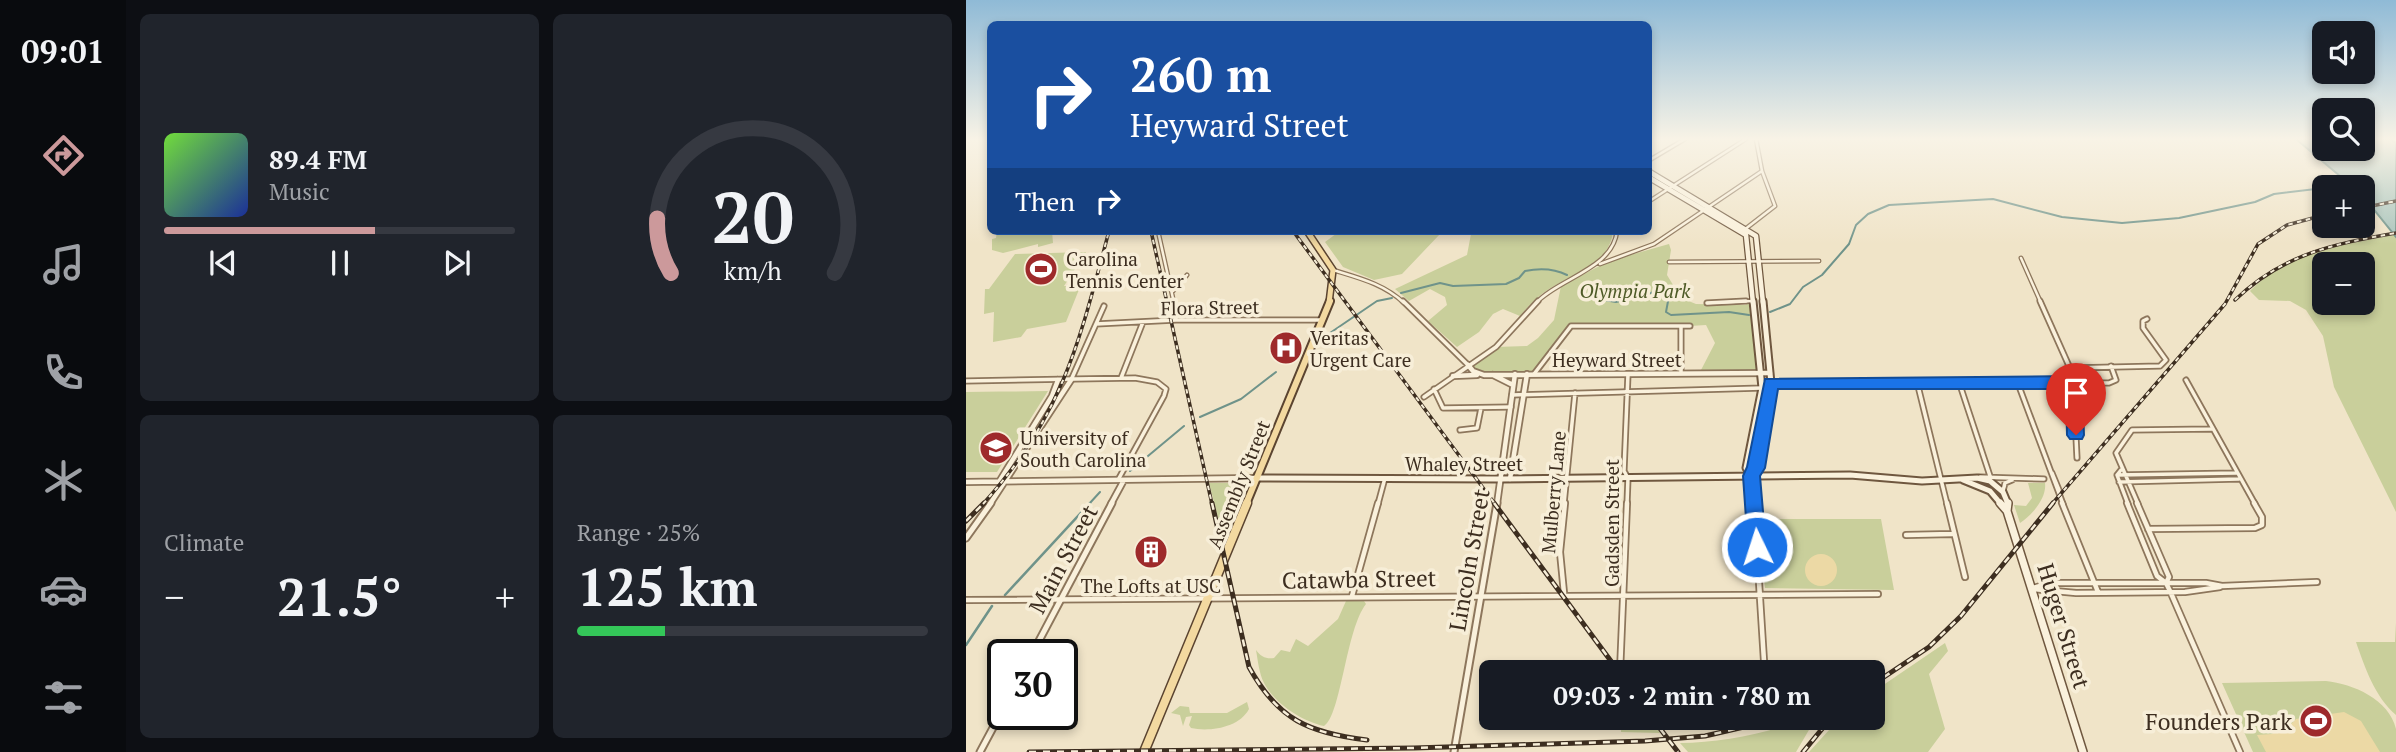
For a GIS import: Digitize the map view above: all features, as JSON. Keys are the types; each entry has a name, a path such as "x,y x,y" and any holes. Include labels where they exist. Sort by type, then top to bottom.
{"main road":[{"path":"1652,175 1756,236 1771,386 1756,468 1752,476 1746,468 1762,386 1745,230"},
{"path":"1652,179 1672,188"},
{"path":"1310,235 1333,270"},
{"name":"Assembly Street","path":"1144,752 1324,320 1331,298 1333,270"},
{"name":"Whaley Street","path":"1256,478 1568,479 1850,475 1940,481 1977,478 1996,485 2003,492"},
{"name":"Whaley Street","path":"1963,480 1985,487 2007,511"},
{"path":"2003,492 2008,502 2007,511"},
{"name":"Huger Street","path":"2007,511 2083,752"}],"street":[{"path":"1652,200 1693,174"},
{"path":"1424,397 1496,346 1542,297 1595,266 1654,244 1757,174"},
{"path":"1745,230 1775,206 1763,174"},
{"path":"1159,235 1172,292 1175,320"},
{"path":"1595,266 1611,250 1616,235"},
{"path":"2021,258 2074,382 2077,458"},
{"path":"1670,262 1819,261"},
{"path":"1333,270 1375,283 1394,293 1473,371 1484,375"},
{"path":"1172,292 1187,275"},
{"path":"1707,303 1753,301"},
{"path":"966,538 1007,482 1071,380 1104,306"},
{"path":"2070,368 2154,367 2164,363 2165,357 2143,328 2143,321 2147,319"},
{"name":"Flora Street","path":"1096,324 1175,320 1324,320"},
{"path":"966,381 1121,378 1143,322"},
{"path":"1530,374 1571,326 1690,326"},
{"path":"1681,327 1681,373"},
{"name":"Heyward Street","path":"1512,395 1917,382 2114,382 2116,376 2111,366"},
{"name":"Heyward Street","path":"1453,376 1770,373"},
{"path":"1492,374 1514,386"},
{"name":"Lincoln Street","path":"1454,752 1501,479 1515,374"},
{"name":"Lincoln Street","path":"1510,479 1530,374"},
{"name":"Gadsden Street","path":"1621,660 1628,478 1624,471 1628,374"},
{"name":"Main Street","path":"1040,639 1164,397 1166,389 1162,384 1146,379 1121,378"},
{"path":"999,482 1052,396 1058,380"},
{"path":"2148,529 2255,528 2262,525 2262,517 2186,380"},
{"path":"2018,381 2098,592"},
{"path":"1917,382 1965,578"},
{"path":"1959,382 1990,476"},
{"path":"1434,389 1443,408 1511,407"},
{"name":"Mulberry Lane","path":"1564,594 1560,552 1575,393"},
{"path":"1460,429 1477,428 1481,408"},
{"path":"2166,583 2169,577 2116,453 2132,430 2212,429"},
{"path":"2236,473 2117,475 2157,576 2166,583 2170,591 2240,752"},
{"path":"1752,476 1764,660"},
{"name":"Whaley Street","path":"1977,478 1990,476 2012,480 2044,479"},
{"name":"Whaley Street","path":"966,482 1256,478"},
{"path":"1352,596 1385,478"},
{"path":"1995,497 1996,485 2004,478"},
{"path":"2119,482 2239,479"},
{"path":"2003,492 2005,483 2012,480"},
{"path":"1906,535 1953,534"},
{"path":"2032,589 2051,583 2206,583 2222,586 2317,582"},
{"path":"2032,589 2054,592 2209,591 2222,586"},
{"name":"Catawba Street","path":"966,600 1878,594"},
{"path":"980,752 992,730"}],"green space":[{"path":"996,235 1052,235 1053,243 1003,253 992,250 992,239"},
{"path":"1335,235 1439,235 1402,274 1374,280 1343,267 1325,242"},
{"path":"1471,235 1612,235 1605,252 1589,267 1545,292 1520,316 1503,309 1493,314 1479,332 1457,347 1428,321 1447,305 1445,297 1430,289 1409,301 1395,289 1467,255"},
{"path":"2394,235 2396,237 2396,512 2334,387 2323,336 2306,310 2290,301 2259,300 2250,291 2281,268 2312,254 2312,315 2375,315 2375,252 2316,252"},
{"name":"Olympia Park","path":"1669,244 1671,250 1667,275 1681,298 1696,304 1745,305 1752,302 1757,371 1701,370 1715,343 1706,325 1571,326 1534,374 1486,372 1469,366 1496,347 1527,346 1538,338 1554,320 1561,286 1609,261"},
{"path":"1086,252 1064,286 1080,287 1066,322 1027,329 1021,337 993,342 994,312 984,314 985,289 989,289 1015,254"},
{"path":"1048,391 997,472 966,472 966,392"},
{"path":"1209,483 1240,483 1244,486 1240,502 1223,537"},
{"path":"2028,483 2045,483 2044,494 2038,506 2020,523 2014,505 2026,506 2032,498"},
{"path":"1759,519 1881,519 1894,590 1765,588"},
{"path":"1346,601 1364,601 1366,604 1353,632 1335,706 1324,726 1298,716 1275,698 1262,679 1256,650 1266,658 1274,658 1281,650 1290,652 1296,639 1308,646 1338,619"},
{"path":"2396,623 2396,715 2376,691 2356,642 2395,642"},
{"path":"1945,643 1948,651 1929,674 1945,729 1928,752 1809,752 1829,730 1885,730 1885,684"},
{"name":"Founders Park","path":"2326,681 2358,690 2378,701 2386,709 2396,729 2396,752 2253,752 2222,683"},
{"path":"1247,702 1249,709 1238,721 1215,729 1191,728 1189,725 1192,716 1186,717 1183,726 1180,715 1171,713 1180,706 1189,707 1190,713 1227,713"},
{"path":"1658,730 1660,733 1621,732"},
{"path":"1771,730 1809,730 1796,752 1688,752 1680,743 1744,736"}],"sand":[{"path":"1821,554 1833,558 1837,570 1833,582 1821,586 1809,582 1805,570 1809,558"},
{"path":"2344,712 2361,721 2380,752 2266,752 2257,735 2272,734 2279,726 2289,726 2296,719"}],"water":[{"path":"2338,174 2396,174 2396,237 2375,211 2375,175"}],"waterway":[{"path":"1770,312 1790,304 1803,287 1822,275 1849,244 1856,225 1868,214 1889,205 1993,199 2062,217 2122,223 2179,218 2255,202 2274,194 2312,189"},
{"path":"1401,293 1440,283 1453,286 1506,284 1519,278 1525,271 1536,269 1567,275"},
{"path":"1598,299 1616,302 1662,290 1669,296 1666,312 1671,315 1729,312 1749,315"},
{"path":"1327,335 1377,301 1392,298"},
{"path":"1200,417 1241,399 1276,372"},
{"path":"1130,471 1184,426"},
{"path":"1089,504 1100,492"},
{"path":"1005,595 1090,503"},
{"path":"966,645 992,606"}],"railway":[{"path":"2375,205 2396,201"},
{"path":"2052,504 2225,304 2258,244 2287,225 2312,218"},
{"path":"2235,300 2253,284 2290,261 2330,247 2396,233"},
{"path":"983,504 1032,440 1065,376 1088,308 1108,235"},
{"path":"1152,235 1212,504"},
{"path":"1296,235 1495,504"},
{"path":"1212,503 1249,667 1260,685 1284,712 1297,721 1328,733 1367,740"},
{"path":"1494,503 1610,660"},
{"path":"1885,676 1929,647 1961,616 2053,503"},
{"path":"966,521 983,504"},
{"path":"1661,730 1668,739"},
{"path":"1668,739 1705,736 1731,730"},
{"path":"1803,752 1821,730"},
{"path":"1029,752 1414,748 1668,739"},
{"path":"1668,739 1678,752"}],"place":[{"name":"Carolina Tennis Center","path":"1041,269"},
{"name":"Veritas Urgent Care","path":"1286,348"},
{"name":"University of South Carolina","path":"996,448"},
{"name":"The Lofts at USC","path":"1151,552"},
{"name":"Founders Park","path":"2316,721"}],"route":[{"path":"1757,547 1752,476 1756,468 1771,383 2074,382 2076,435"}]}
